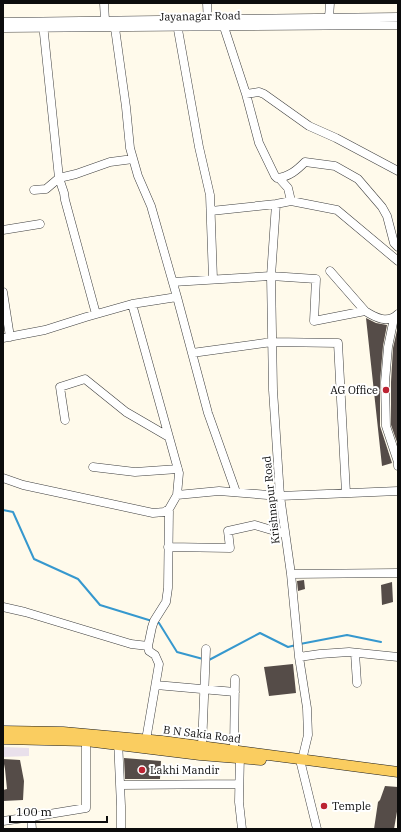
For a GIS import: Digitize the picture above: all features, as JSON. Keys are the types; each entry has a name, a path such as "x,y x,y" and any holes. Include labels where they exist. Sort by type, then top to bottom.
{"main road":[{"name":"B N Sakia Road","path":"3,731 63,732 118,741 238,753 398,776"},
{"name":"B N Sakia Road","path":"3,739 86,741 146,740 202,746 238,753"},
{"name":"B N Sakia Road","path":"302,762 398,772"}],"street":[{"path":"104,3 105,21"},
{"path":"207,3 208,23"},
{"path":"329,18 330,3"},
{"name":"Jayanagar Road","path":"208,23 224,26 382,21 398,17"},
{"name":"Jayanagar Road","path":"3,22 44,25 177,24 329,18 382,21 398,24"},
{"name":"Jayanagar Road","path":"3,28 105,21 115,24"},
{"path":"115,24 130,148 138,176 151,206 208,413 236,492"},
{"path":"177,24 199,147 210,195 213,279"},
{"path":"44,25 58,178 64,193 64,200 96,314"},
{"path":"224,26 246,94 259,143 275,176 279,178 288,188 291,201"},
{"path":"246,94 259,92 264,94 309,126 336,138 398,171"},
{"path":"34,190 46,189 58,178 76,174 110,162 133,158"},
{"path":"279,178 299,169 305,162 335,166 353,175 382,207 387,216 394,243 398,247"},
{"path":"211,210 276,204 291,201 337,210 398,261"},
{"name":"Krishnapur Road","path":"276,204 270,276 273,390 280,496 291,574 299,657 307,708 308,736 302,762"},
{"path":"3,230 40,224"},
{"path":"330,271 365,312 385,320 396,316"},
{"path":"173,282 270,276 316,278 314,321 365,312"},
{"path":"3,292 7,337 45,330 132,304 177,296"},
{"path":"3,478 23,485 153,513 164,512 169,509 177,496 179,473 132,304"},
{"path":"396,316 388,347 385,382 386,426 398,466"},
{"path":"192,353 272,342 338,343 346,493"},
{"path":"65,420 60,387 85,379 126,412 169,437"},
{"path":"92,466 135,472 178,469"},
{"path":"177,496 219,491 280,496 398,491"},
{"path":"146,740 159,664 155,656 149,651 148,646 154,621 166,602 169,570 169,509"},
{"path":"168,546 230,548 228,531 254,525 285,534"},
{"path":"291,574 398,573"},
{"path":"3,607 25,612 131,644 148,646"},
{"path":"202,746 206,649"},
{"path":"299,657 320,654 355,653 398,657"},
{"path":"355,653 357,683"},
{"path":"235,679 239,802 242,829"},
{"path":"156,685 235,692"},
{"path":"3,821 86,808 86,741"},
{"path":"118,741 121,829"},
{"path":"302,762 317,829"},
{"path":"120,785 239,784"},
{"path":"31,817 32,829"}],"shaded area":[{"path":"3,747 29,748 29,756 3,757"}],"building":[{"path":"366,318 376,323 387,325 383,346 380,382 380,426 392,463 382,466"},
{"path":"398,326 398,445 391,425 391,382 393,348"},
{"path":"304,580 305,589 298,591 297,581"},
{"path":"392,582 393,602 382,605 381,585"},
{"path":"293,664 296,693 269,696 264,667"},
{"name":"Lakhi Mandir","path":"124,758 161,761 160,779 125,779"},
{"path":"3,759 20,760 24,781 23,800 3,801 3,790 7,789"},
{"path":"385,786 398,787 398,806 394,829 374,829 378,802"}],"waterway":[{"path":"3,510 13,512 34,559 78,579 100,605 152,621"},
{"path":"156,622 159,623 177,652 203,659"},
{"path":"209,660 260,633 288,647 296,645"},
{"path":"300,644 347,635 381,642"}],"place":[{"name":"AG Office","path":"386,390"},
{"name":"Lakhi Mandir","path":"142,770"},
{"name":"Temple","path":"324,806"}]}
